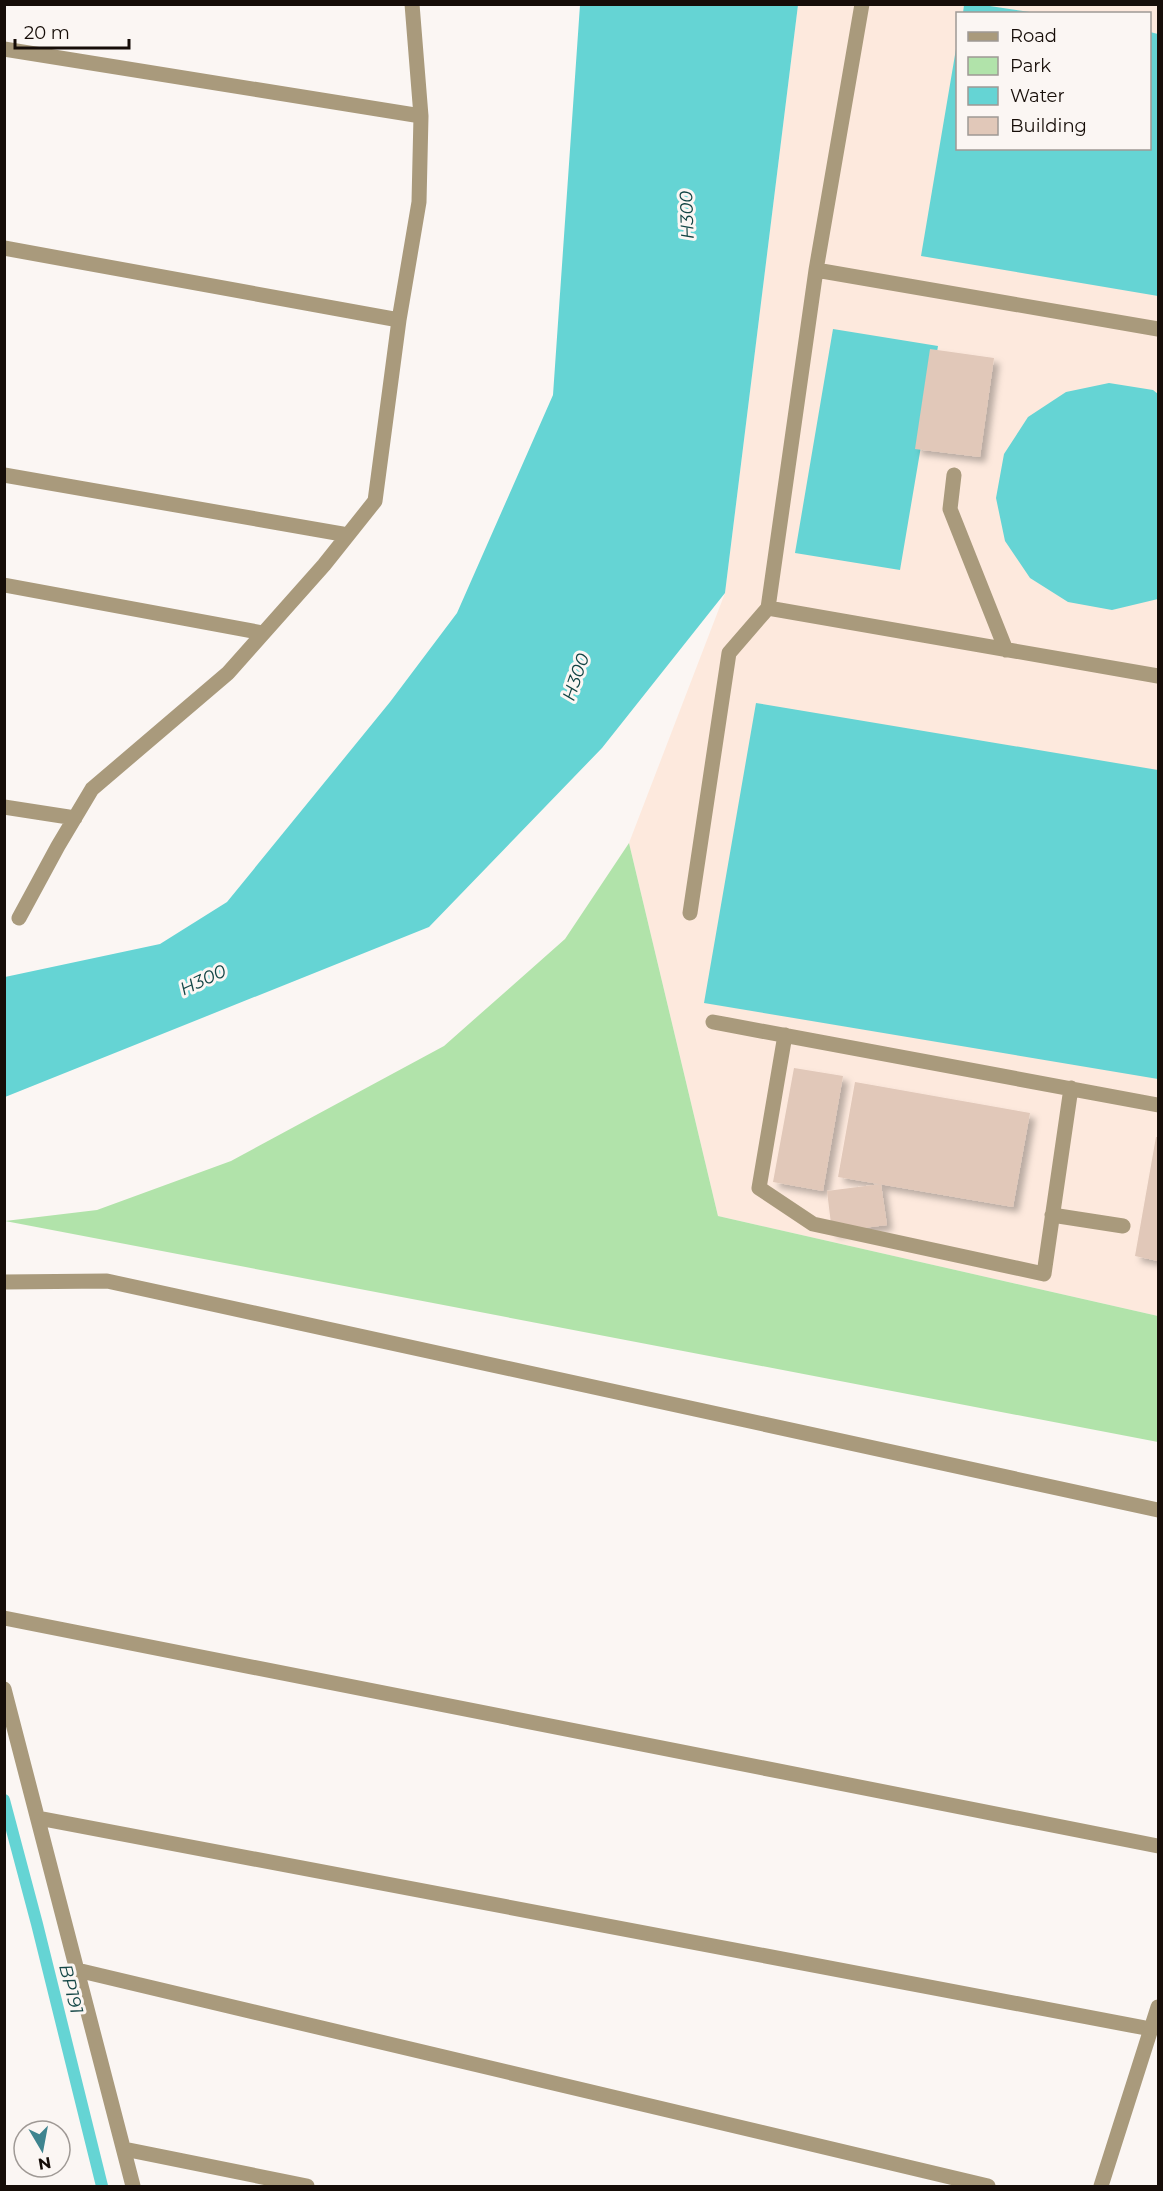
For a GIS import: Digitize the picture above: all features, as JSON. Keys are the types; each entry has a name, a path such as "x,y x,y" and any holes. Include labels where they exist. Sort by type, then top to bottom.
{"street":[{"path":"19,918 92,789 228,673 324,565 375,501 399,320 419,202 421,117 412,4"},
{"path":"690,913 729,653 768,608 816,270 862,4"},
{"path":"4,49 421,117"},
{"path":"4,248 399,320"},
{"path":"816,270 1158,329"},
{"path":"4,475 348,535"},
{"path":"954,476 950,509 1006,650"},
{"path":"4,585 263,633"},
{"path":"768,608 1158,676"},
{"path":"4,807 75,818"},
{"path":"713,1022 1158,1104"},
{"path":"784,1035 759,1188 813,1224 1044,1274 1071,1088"},
{"path":"1052,1215 1123,1226"},
{"path":"4,1282 107,1281 1158,1510"},
{"path":"4,1618 1158,1846"},
{"path":"4,1689 133,2187"},
{"path":"38,1818 1150,2029"},
{"path":"77,1970 988,2187"},
{"path":"1101,2187 1158,2007"},
{"path":"124,2149 307,2187"}],"shaded area":[{"path":"798,5 1158,5 1158,1316 718,1216 629,843 725,593"}],"green space":[{"path":"629,843 718,1216 1158,1316 1158,1442 5,1221 97,1210 231,1161 444,1046 565,939"}],"water":[{"name":"H300","path":"580,5 798,5 725,593 602,748 429,927 5,1097 5,977 160,944 227,902 390,702 457,613 553,395"},
{"path":"964,5 983,5 1030,12 963,12"},
{"path":"1151,32 1158,34 1158,296 921,256 956,49 956,150 1151,150"},
{"path":"833,329 938,346 900,570 795,553"},
{"path":"1109,383 1153,390 1158,394 1158,599 1112,610 1068,602 1030,578 1005,541 996,498 1004,454 1028,417 1066,392"},
{"path":"756,703 1158,770 1158,1079 704,1003"}],"building":[{"path":"930,349 994,358 980,457 915,449"},
{"path":"794,1068 843,1076 823,1191 773,1182"},
{"path":"855,1082 1030,1113 1013,1207 838,1177"},
{"path":"1156,1137 1158,1137 1158,1261 1135,1256"},
{"path":"881,1184 887,1225 832,1232 827,1191"}],"waterway":[{"name":"BP191","path":"4,1800 102,2186"}]}
